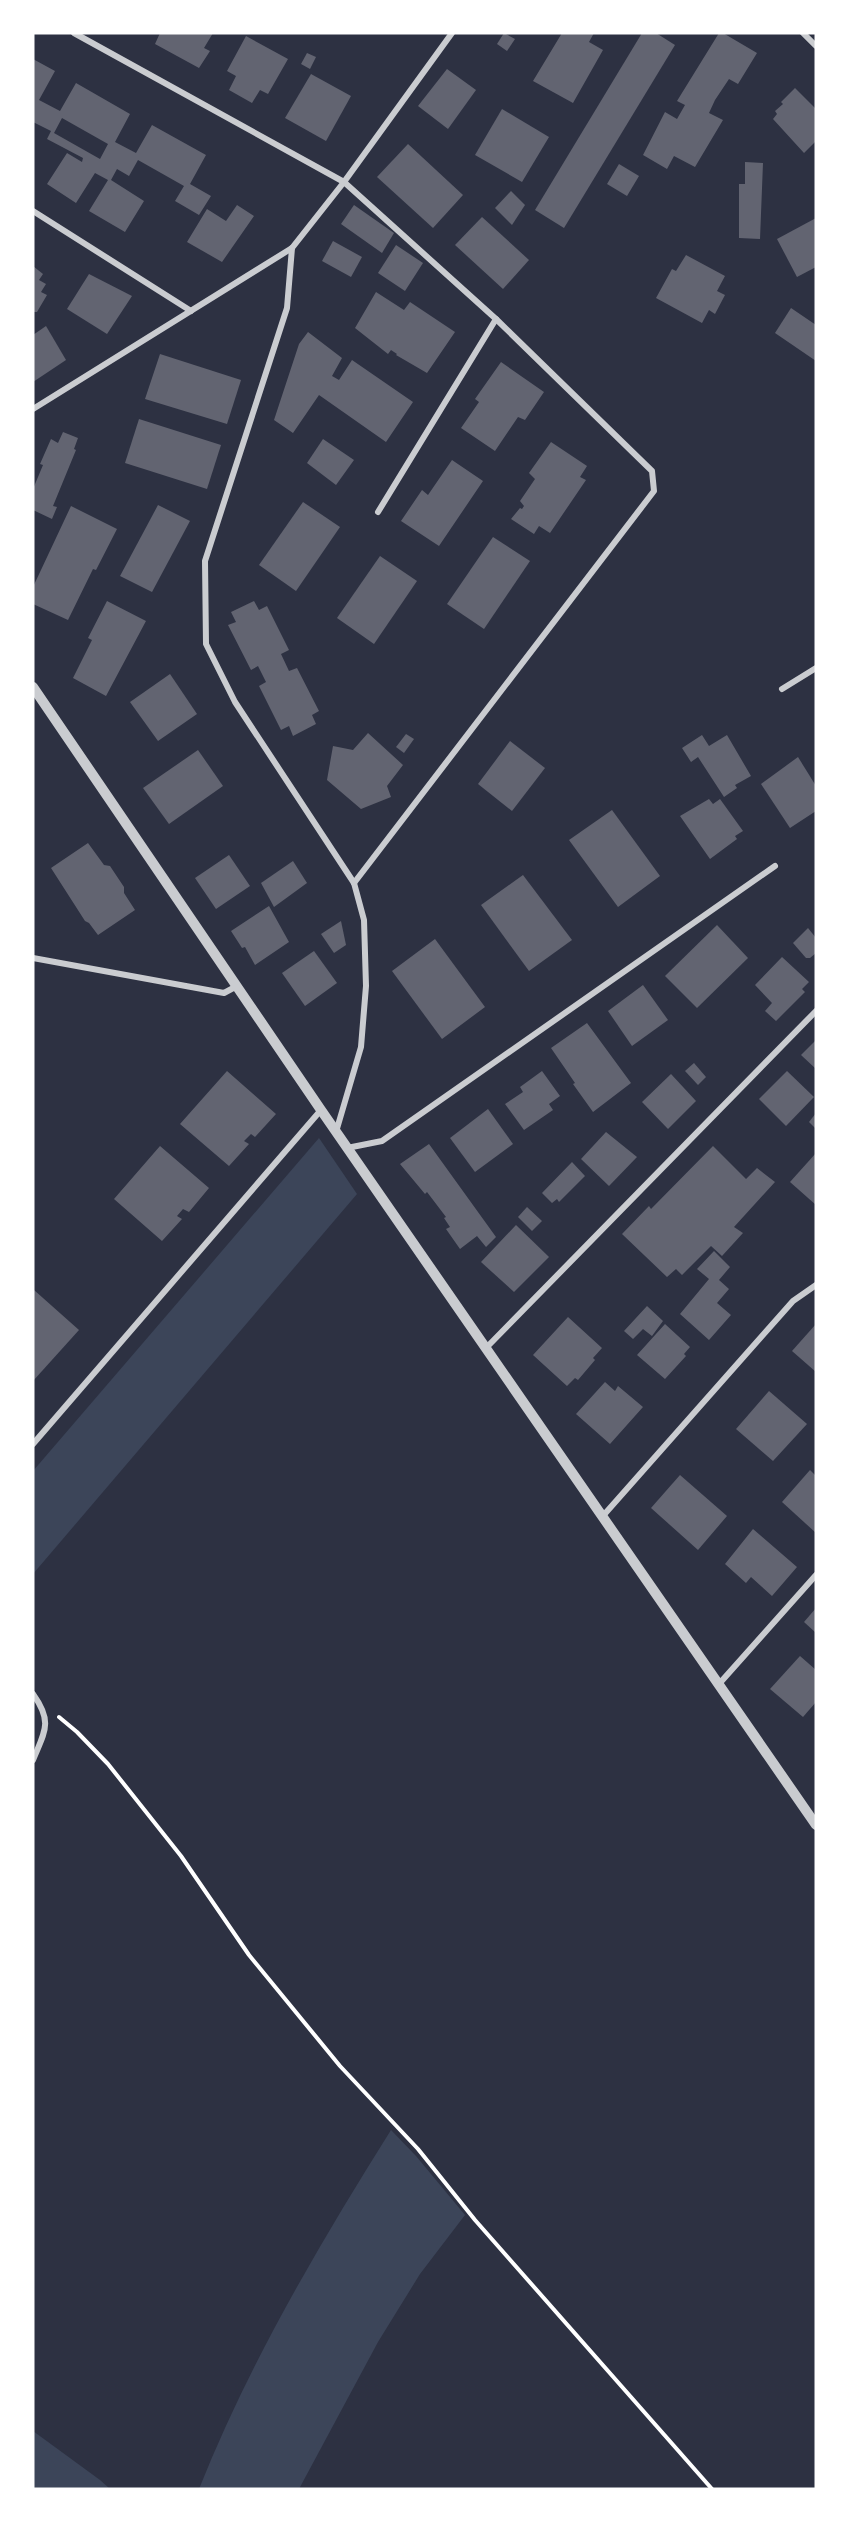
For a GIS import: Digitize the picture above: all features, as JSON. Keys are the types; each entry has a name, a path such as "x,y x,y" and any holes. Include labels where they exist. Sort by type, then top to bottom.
{"street":[{"path":"74,33 344,182 496,319 652,471 654,491 354,883"},
{"path":"33,409 292,249 344,182 452,33"},
{"path":"803,33 816,46"},
{"path":"33,211 191,311"},
{"path":"292,249 287,308 205,561 206,644 235,702 354,883 364,920 366,986 361,1047 336,1132"},
{"path":"378,512 496,319"},
{"path":"782,689 816,668"},
{"path":"33,687 347,1148 816,1824"},
{"path":"347,1148 382,1142 774,866"},
{"path":"33,958 224,993 237,986"},
{"path":"486,1348 816,1011"},
{"path":"33,1444 321,1110"},
{"path":"602,1517 793,1302 816,1285"},
{"path":"719,1684 816,1575"},
{"path":"33,1760 47,1723 45,1712 35,1697"}],"path":[{"path":"35,1697 77,1732 108,1764 182,1856 249,1955 332,2057 418,2149 475,2220 712,2489"}],"shaded area":[{"path":"319,1138 357,1194 33,1574 33,1471"},
{"path":"391,2130 465,2215 420,2274 378,2342 299,2489 199,2489 240,2396 287,2305"},
{"path":"33,2431 100,2480 110,2489 33,2489"}],"building":[{"path":"160,33 213,33 204,48 210,51 199,68 155,44"},
{"path":"504,33 515,39 507,51 497,44"},
{"path":"562,33 594,33 589,42 603,50 573,103 533,81"},
{"path":"642,33 656,33 675,45 564,228 535,210"},
{"path":"719,33 723,33 757,53 738,84 729,79 715,100 709,113 723,120 695,167 674,156 667,169 643,155 665,112 677,119 685,105 677,101"},
{"path":"246,36 288,59 268,94 260,90 252,103 229,90 236,76 227,71"},
{"path":"307,53 316,57 310,69 301,64"},
{"path":"33,59 55,71 39,100 60,111 76,83 130,114 115,142 136,153 152,125 206,155 190,184 211,196 199,215 175,201 184,186 138,160 129,176 117,169 111,180 144,201 125,232 89,211 108,180 95,173 76,203 47,184 67,153 82,162 83,158 47,139 51,131 33,122","holes":["62,118 108,144 100,159 54,133"]},
{"path":"447,69 476,90 448,129 418,106"},
{"path":"311,74 351,96 326,141 285,118"},
{"path":"795,88 816,109 816,141 804,153 773,119 777,114 775,111 783,104 781,102"},
{"path":"502,109 549,137 522,182 475,155"},
{"path":"408,144 463,195 433,228 377,177"},
{"path":"745,162 763,163 760,239 739,238 739,184 745,184"},
{"path":"619,164 639,176 627,196 607,184"},
{"path":"511,191 525,205 512,225 495,208"},
{"path":"237,205 254,216 222,262 187,242 207,209 226,221"},
{"path":"354,205 394,233 382,253 341,224"},
{"path":"482,217 529,260 503,289 455,245"},
{"path":"816,218 816,267 797,277 777,239"},
{"path":"333,241 362,257 351,277 322,261"},
{"path":"396,245 423,263 405,291 378,273"},
{"path":"686,255 725,276 717,291 725,295 715,314 709,310 702,323 656,298 672,269 676,271"},
{"path":"33,266 43,274 39,280 46,284 41,292 47,295 37,312 33,312"},
{"path":"89,274 132,296 107,334 67,309"},
{"path":"376,292 404,310 410,302 455,332 427,373 391,350 388,354 355,328"},
{"path":"791,308 816,325 816,361 775,333"},
{"path":"46,326 66,360 33,382 33,335"},
{"path":"308,332 342,358 332,376 339,380 352,360 413,402 386,442 319,395 293,433 274,420 299,344"},
{"path":"160,354 241,380 227,424 145,399"},
{"path":"501,362 544,392 525,420 518,417 495,451 461,428 479,402 475,399"},
{"path":"139,419 221,445 207,489 125,463"},
{"path":"63,432 78,438 74,449 76,450 53,506 57,507 52,519 33,510 33,489 43,465 40,464 51,439 58,443"},
{"path":"323,439 354,460 336,485 307,463"},
{"path":"551,442 587,466 580,477 586,480 550,533 539,526 534,534 511,519 524,506 520,501 535,479 529,473"},
{"path":"452,460 483,481 439,546 401,521 422,490 428,495"},
{"path":"303,502 340,527 296,591 259,565"},
{"path":"158,505 190,521 152,592 120,576"},
{"path":"71,506 117,529 96,570 93,569 68,620 33,604 33,587"},
{"path":"493,537 530,561 484,629 447,604"},
{"path":"380,556 417,581 374,644 337,618"},
{"path":"107,601 146,621 106,696 73,678 92,640 88,638"},
{"path":"254,601 259,610 267,606 289,650 281,654 289,671 297,668 319,711 312,715 316,724 293,736 289,726 281,730 259,686 266,682 258,666 251,670 228,625 236,622 231,612"},
{"path":"170,674 197,714 158,741 130,702"},
{"path":"368,733 403,765 387,786 391,797 361,809 327,780 333,746 353,750"},
{"path":"406,734 414,739 404,753 396,747"},
{"path":"702,735 709,746 727,735 751,776 735,785 737,788 724,797 698,757 691,762 682,748"},
{"path":"510,741 545,768 512,811 478,784"},
{"path":"198,750 223,786 169,824 143,788"},
{"path":"798,757 816,786 816,811 790,828 761,784"},
{"path":"709,799 713,804 720,799 743,831 735,836 737,839 710,859 680,816"},
{"path":"612,810 660,876 618,907 569,840"},
{"path":"88,843 104,865 110,866 135,910 98,935 85,921 51,868"},
{"path":"229,855 250,886 216,909 195,878"},
{"path":"293,861 307,883 274,907 261,883"},
{"path":"523,875 572,940 529,971 481,905"},
{"path":"269,906 289,942 255,965 245,947 242,948 231,931"},
{"path":"341,921 346,945 334,953 321,934"},
{"path":"717,925 748,958 697,1008 665,976"},
{"path":"808,928 816,938 816,953 806,958 793,943"},
{"path":"435,939 485,1007 442,1039 392,971"},
{"path":"314,951 337,983 305,1006 282,973"},
{"path":"782,957 809,982 802,989 805,992 776,1021 765,1011 772,1003 755,985"},
{"path":"643,985 668,1020 632,1046 608,1011"},
{"path":"587,1023 631,1083 593,1112 551,1048"},
{"path":"816,1040 816,1069 801,1055"},
{"path":"694,1063 706,1077 698,1085 685,1071"},
{"path":"227,1071 276,1114 255,1137 251,1134 244,1141 249,1144 229,1166 180,1124"},
{"path":"542,1071 560,1096 549,1104 553,1110 524,1130 505,1104 523,1092 520,1087"},
{"path":"787,1071 814,1097 786,1126 759,1099"},
{"path":"671,1074 696,1101 668,1129 642,1102"},
{"path":"488,1109 513,1144 475,1172 450,1138"},
{"path":"816,1113 816,1129 809,1122"},
{"path":"606,1132 637,1157 609,1186 581,1159"},
{"path":"429,1144 496,1237 486,1247 477,1236 460,1249 446,1229 450,1227 444,1218 446,1217 427,1192 425,1194 400,1164"},
{"path":"160,1146 209,1188 189,1212 183,1209 177,1216 182,1219 162,1241 114,1199"},
{"path":"713,1146 746,1179 757,1168 775,1182 734,1227 743,1233 722,1256 711,1246 682,1275 676,1269 667,1277 622,1234 649,1206 651,1209"},
{"path":"816,1153 816,1205 790,1182"},
{"path":"572,1162 585,1176 559,1202 557,1199 552,1203 542,1193"},
{"path":"527,1207 542,1221 532,1231 518,1217"},
{"path":"516,1225 549,1257 514,1292 481,1262"},
{"path":"714,1251 730,1267 719,1280 729,1289 717,1303 731,1315 709,1340 680,1314 709,1279 697,1269"},
{"path":"33,1291 79,1330 33,1381"},
{"path":"647,1306 663,1321 652,1336 643,1329 633,1339 624,1331"},
{"path":"568,1317 602,1348 578,1380 575,1378 567,1386 533,1355"},
{"path":"665,1324 690,1347 684,1354 686,1356 665,1379 637,1355"},
{"path":"816,1324 816,1372 792,1351"},
{"path":"605,1382 615,1391 618,1386 643,1407 610,1444 576,1414"},
{"path":"769,1391 807,1424 773,1461 736,1429"},
{"path":"810,1470 816,1476 816,1533 782,1502"},
{"path":"680,1475 727,1516 698,1550 651,1508"},
{"path":"753,1529 797,1567 772,1596 751,1577 746,1583 725,1564"},
{"path":"816,1608 816,1633 804,1622"},
{"path":"800,1656 816,1670 816,1702 803,1717 770,1689"}]}
